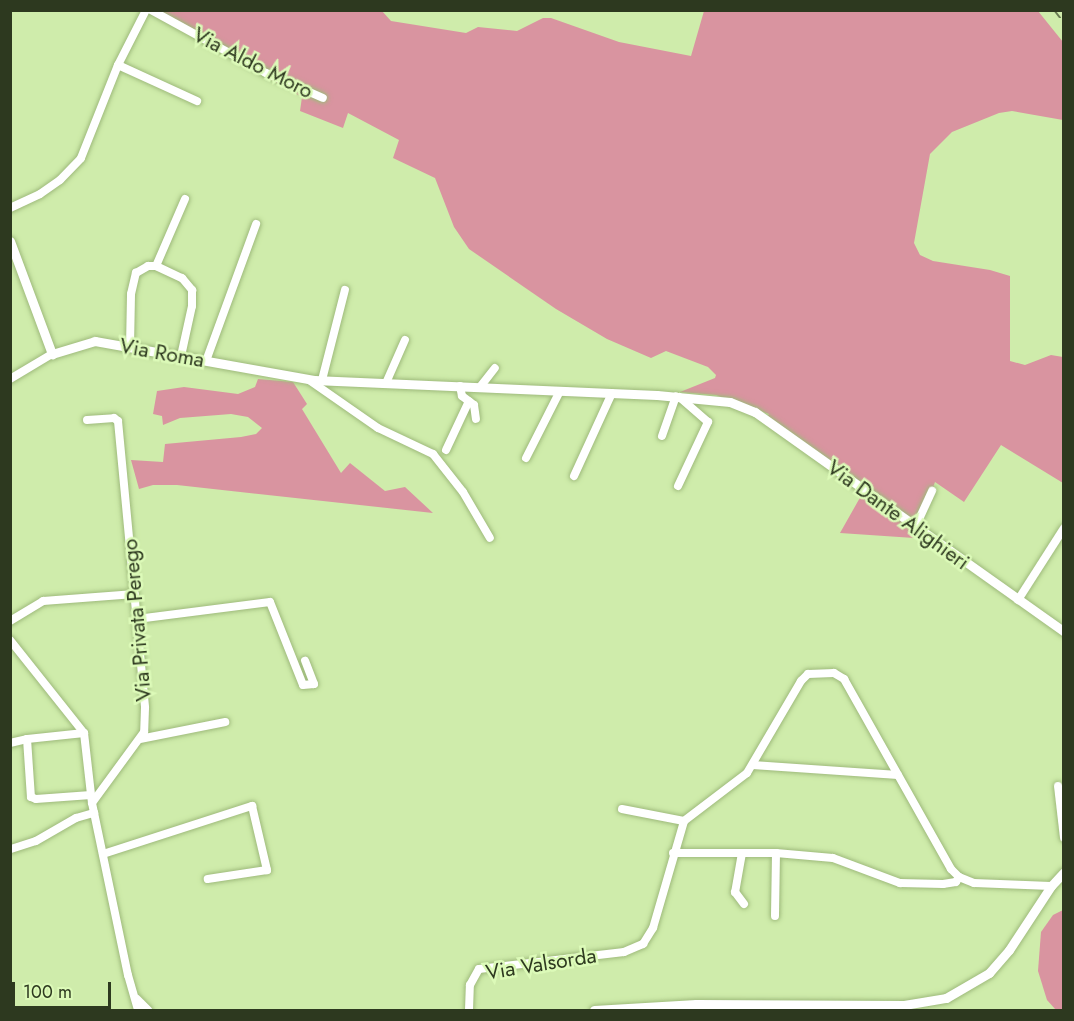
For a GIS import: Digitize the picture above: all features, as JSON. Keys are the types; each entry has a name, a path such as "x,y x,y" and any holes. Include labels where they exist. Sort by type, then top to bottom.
{"street":[{"path":"10,208 47,190 81,158 118,65 146,10"},
{"name":"Via Aldo Moro","path":"151,10 266,73 323,98"},
{"path":"118,65 197,100"},
{"path":"156,266 185,199"},
{"path":"206,361 256,224"},
{"path":"10,241 52,354"},
{"path":"130,347 131,294 136,273 148,266 156,266 182,278 192,290 192,306 181,356"},
{"path":"322,380 345,290"},
{"name":"Via Roma","path":"10,379 52,354 95,340 307,379 677,396 730,402"},
{"path":"386,383 405,340"},
{"path":"480,387 495,368"},
{"path":"307,379 378,428 433,454 463,492 490,538"},
{"path":"460,386 462,396 474,405 477,419"},
{"path":"526,458 560,391"},
{"path":"574,476 612,393"},
{"path":"662,436 677,396 708,422 678,486"},
{"path":"446,450 469,401"},
{"name":"Via Dante Alighieri","path":"730,402 755,412 1064,632"},
{"name":"Via Privata Perego","path":"87,420 114,418 118,421 145,708 144,732 140,739 92,799"},
{"path":"915,528 932,491"},
{"path":"1018,600 1064,528"},
{"path":"10,621 43,601 135,594"},
{"path":"137,619 270,602 303,685 314,684 305,661"},
{"path":"10,640 84,733 94,813 128,975 138,1011"},
{"path":"959,877 956,882 943,884 900,882 833,858 776,853 673,853 684,822 747,773 753,765 801,681 808,674 834,673 844,679 951,869 959,877 974,883 1051,886"},
{"path":"140,739 225,722"},
{"path":"10,743 84,733"},
{"path":"27,739 33,799 92,799"},
{"path":"753,765 898,775"},
{"path":"1058,786 1064,838"},
{"path":"102,854 252,806 267,870 208,879"},
{"path":"622,809 684,822"},
{"path":"11,849 36,842 76,818 94,813"},
{"name":"Via Valsorda","path":"469,1011 470,985 479,969 624,952 643,944 653,928 673,853"},
{"path":"742,853 735,892 744,904"},
{"path":"775,916 776,853"},
{"path":"594,1011 696,1004 809,1007 904,1005 946,998 988,973 1009,950 1051,886 1064,872"},
{"path":"136,998 148,1011"}],"shaded area":[{"path":"145,11 382,11 391,21 466,33 478,27 517,31 543,18 551,18 619,42 691,56 704,11 1038,11 1063,42 1063,120 1012,111 999,113 952,132 930,154 914,243 920,255 933,261 990,270 1010,276 1010,361 1025,365 1051,355 1063,357 1063,483 1001,445 964,502 935,482 914,538 840,533 866,487 766,419 769,414 716,395 680,392 715,378 716,375 708,367 666,351 651,358 607,339 556,309 469,249 454,227 435,178 393,158 399,140 348,113 343,128 300,111 302,97"},
{"path":"258,379 293,382 307,404 302,409 341,473 350,463 385,491 405,487 433,513 177,485 153,485 139,489 131,460 163,462 165,444 241,437 256,434 262,428 248,417 231,414 180,418 163,425 162,416 153,414 157,391 184,387 238,394 255,387"},
{"path":"1063,910 1063,1010 1056,1010 1047,1000 1038,971 1041,932 1053,915"}],"railway":[{"path":"1054,10 1064,23"}]}
